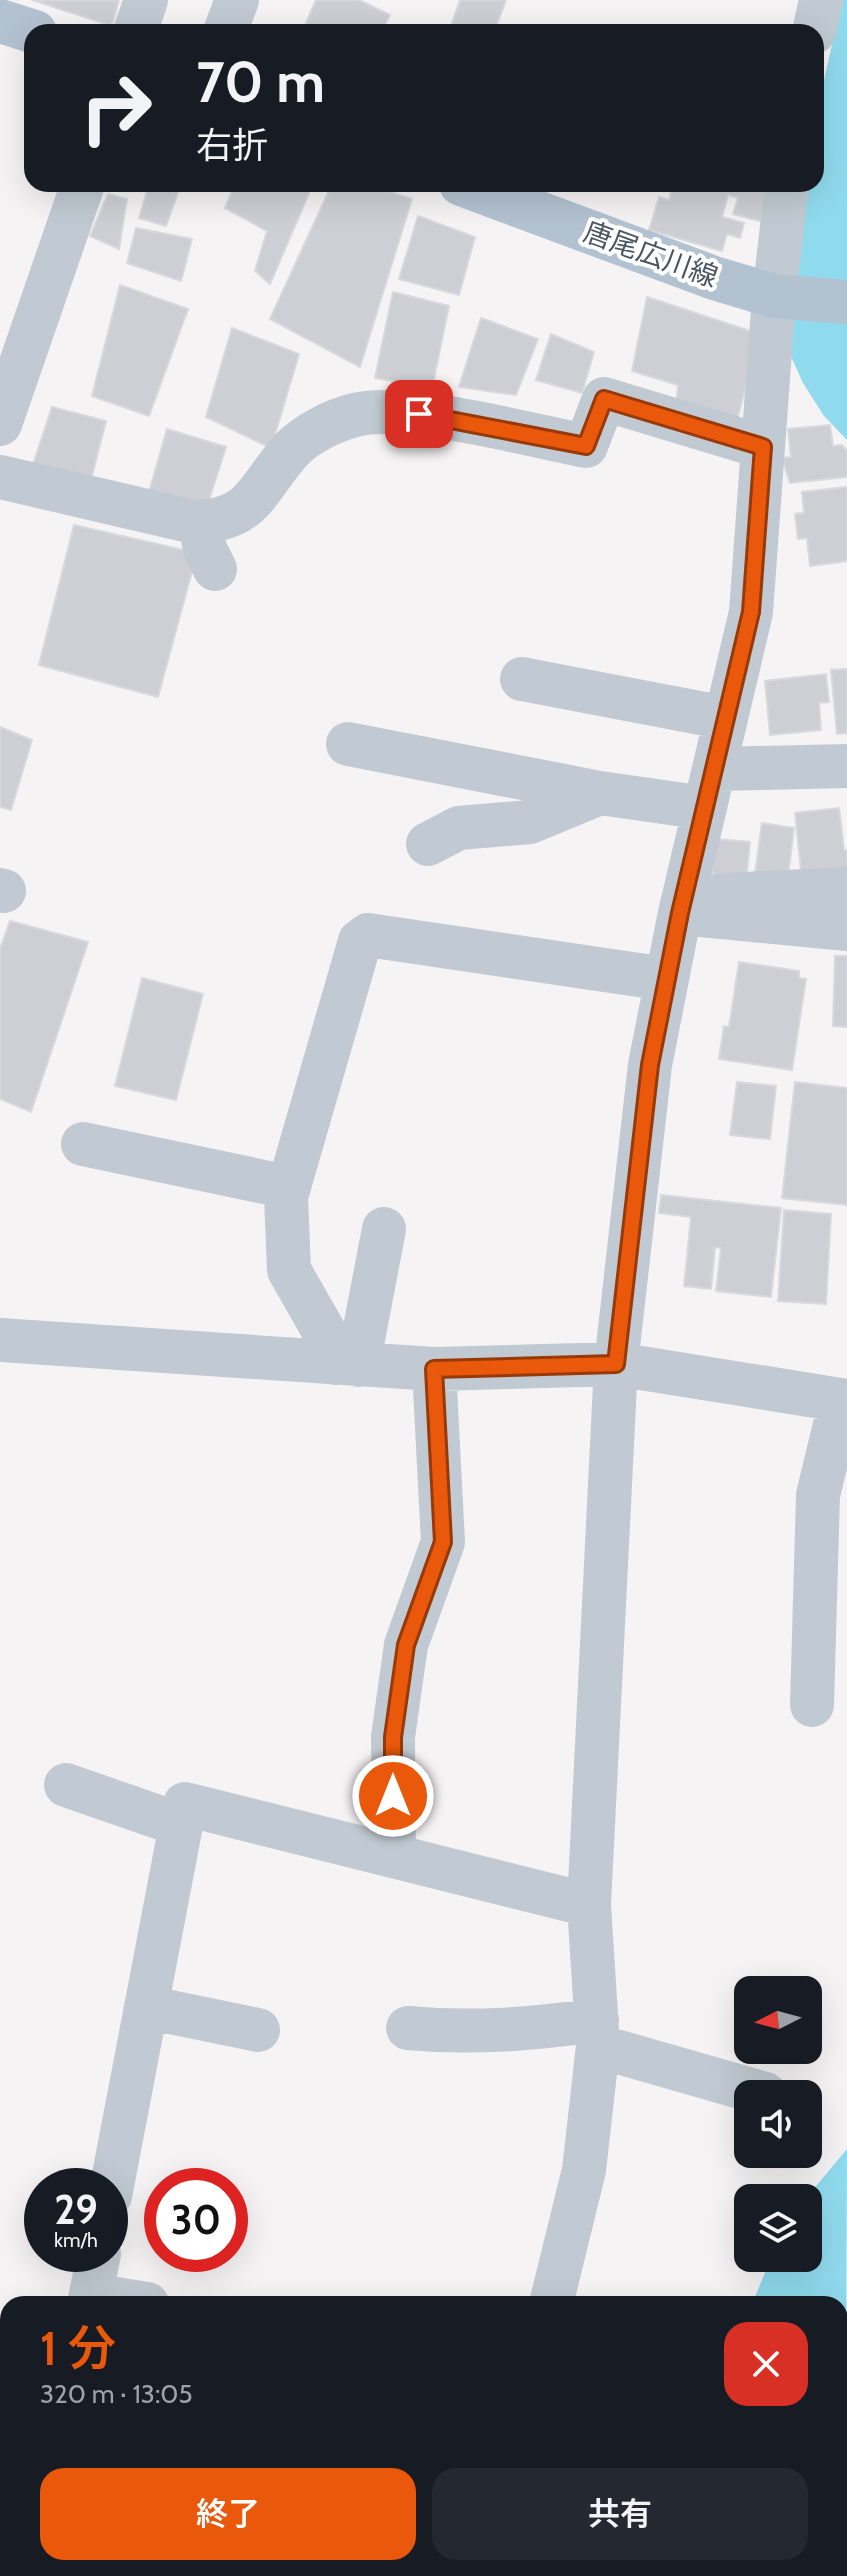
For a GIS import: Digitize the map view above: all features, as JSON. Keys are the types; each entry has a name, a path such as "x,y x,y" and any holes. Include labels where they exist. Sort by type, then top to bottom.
{"main road":[{"path":"0,21 24,29"},
{"name":"唐尾広川線","path":"483,192 714,278 780,296 847,302"}],"street":[{"path":"138,24 146,0"},
{"path":"228,24 237,0"},
{"path":"816,24 821,0"},
{"path":"3,409 80,192"},
{"path":"553,2296 584,2170 598,2033 589,1905 616,1364 650,1065 682,905 751,612 786,192"},
{"path":"0,477 214,522 232,516 255,501 294,447 313,432 356,414 419,414 586,446 604,399 763,447"},
{"path":"200,521 205,549 215,569"},
{"path":"522,679 726,718"},
{"path":"348,744 600,793 710,788 847,766"},
{"path":"428,844 459,828 530,822 600,793"},
{"path":"682,905 846,899"},
{"path":"347,1364 334,1349 289,1270 288,1187 360,941 368,935 666,979"},
{"path":"83,1144 288,1187"},
{"path":"347,1364 384,1229"},
{"path":"0,1340 434,1369 616,1364 844,1400 818,1495 812,1705"},
{"path":"394,1854 393,1737 406,1645 443,1542 434,1369"},
{"path":"66,1785 181,1825"},
{"path":"115,2168 185,1804 589,1905"},
{"path":"146,2007 258,2030"},
{"path":"408,2028 455,2033 526,2030 598,2033 734,2083"},
{"path":"93,2284 125,2296"}],"water":[{"path":"842,0 847,0 847,440 824,416 803,383 789,352 805,192 824,192 824,80"},
{"path":"847,2149 846,2296 755,2296 765,2272 822,2272 822,2184 818,2184"}],"building":[{"path":"32,0 119,0 113,24"},
{"path":"316,0 359,0 390,15 385,24 306,24"},
{"path":"460,0 506,0 497,24 452,24"},
{"path":"147,192 178,192 166,226 139,218"},
{"path":"232,192 310,192 270,284 255,271 267,231 225,208"},
{"path":"328,192 390,192 412,199 360,367 270,319"},
{"path":"671,192 768,192 760,221 733,214 738,198 728,195 722,217 744,223 740,238 727,234 722,251 649,230 659,197 669,200"},
{"path":"108,194 127,199 119,249 90,236"},
{"path":"418,216 475,237 459,295 399,279"},
{"path":"136,228 192,239 181,281 127,263"},
{"path":"120,285 188,309 149,416 92,396"},
{"path":"393,292 449,306 432,388 375,378"},
{"path":"647,297 759,334 735,429 676,408 678,385 632,371"},
{"path":"481,318 538,339 516,395 459,387"},
{"path":"232,328 299,354 271,448 206,417"},
{"path":"551,334 594,352 582,393 536,380"},
{"path":"52,407 106,421 88,492 30,474"},
{"path":"830,425 833,446 842,445 847,451 847,477 790,483 782,458 791,457 788,429"},
{"path":"167,429 226,447 205,513 149,492"},
{"path":"847,487 847,561 810,566 807,538 798,539 795,514 804,513 802,492"},
{"path":"74,525 197,553 158,697 39,665"},
{"path":"847,669 847,733 837,734 831,670"},
{"path":"826,674 829,702 819,703 821,730 770,735 765,681"},
{"path":"0,727 32,740 11,810 0,807"},
{"path":"839,808 844,850 847,850 847,877 802,881 795,813"},
{"path":"762,823 794,828 787,885 754,881"},
{"path":"716,839 750,842 746,883 712,879"},
{"path":"10,921 88,942 31,1112 0,1099 0,949"},
{"path":"835,956 847,956 847,1027 833,1026"},
{"path":"739,962 799,971 799,978 806,979 792,1070 719,1059 724,1026 729,1027"},
{"path":"142,978 203,994 176,1100 115,1086"},
{"path":"737,1082 776,1086 770,1139 730,1135"},
{"path":"795,1082 847,1088 847,1205 782,1198"},
{"path":"661,1195 781,1208 771,1297 716,1291 721,1248 715,1247 711,1289 684,1286 691,1217 659,1213"},
{"path":"784,1210 831,1214 826,1304 778,1301"}],"route":[{"path":"393,1796 393,1737 406,1645 443,1542 434,1369 616,1364 650,1065 680,913 751,612 763,447 604,399 586,446 419,414"}]}
